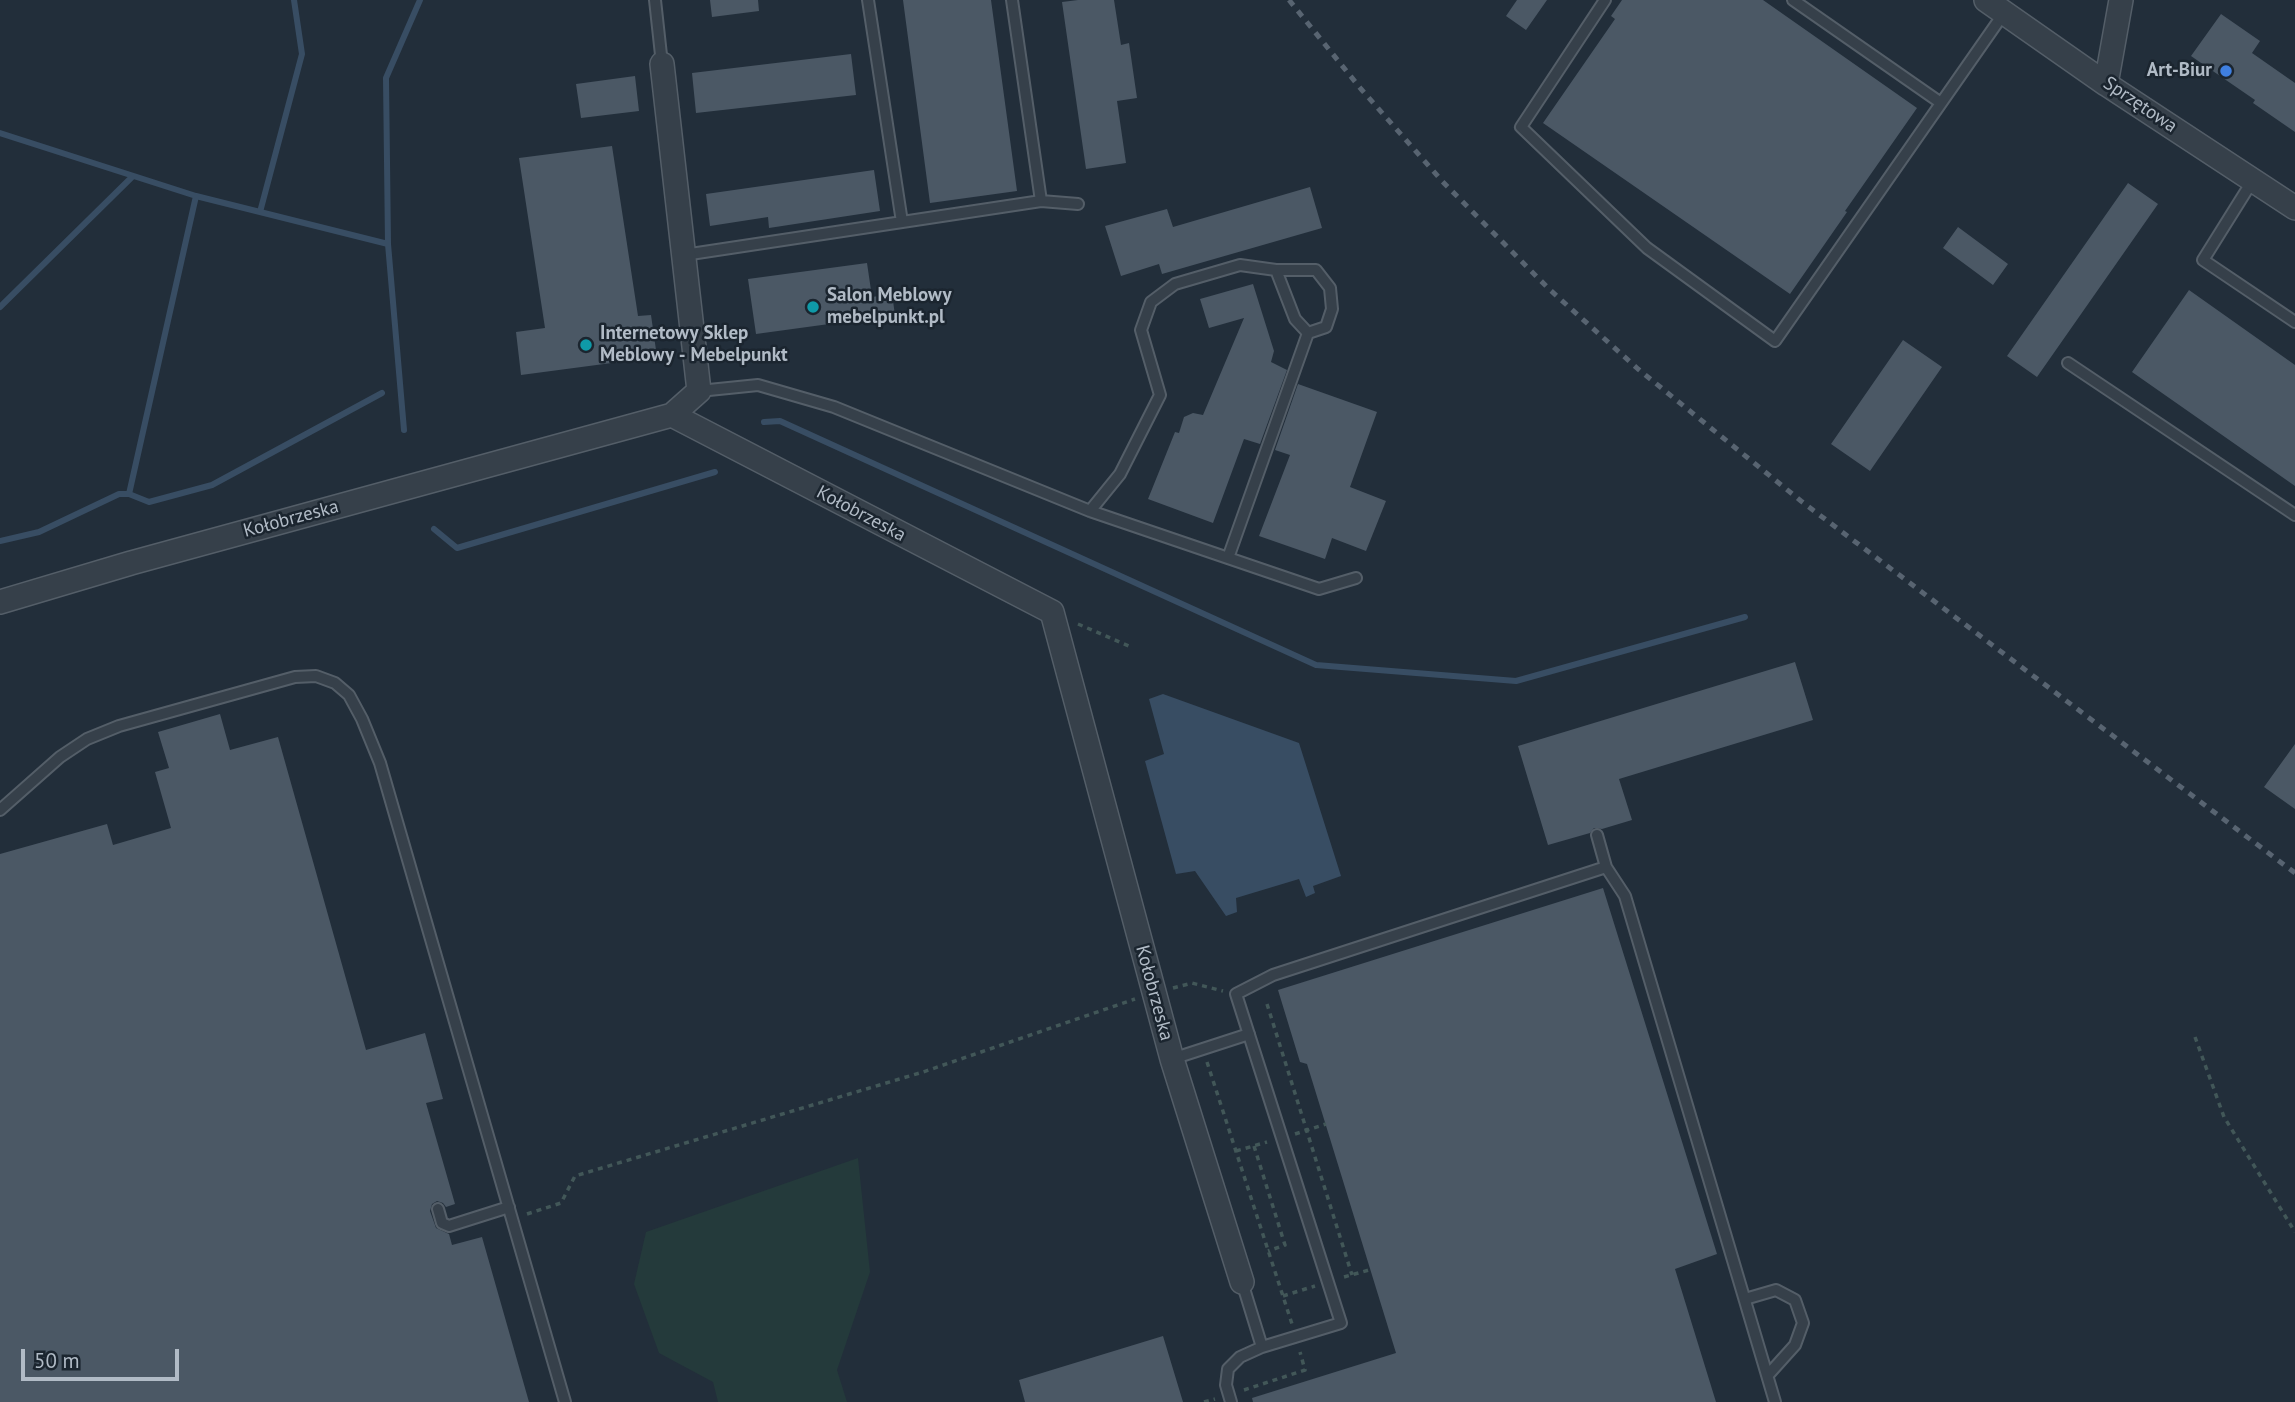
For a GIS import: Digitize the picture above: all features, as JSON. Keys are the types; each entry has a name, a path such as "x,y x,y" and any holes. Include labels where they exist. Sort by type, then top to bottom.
{"street":[{"path":"2106,84 2122,0"},
{"name":"Sprzętowa","path":"1995,6 2106,84 2295,208"},
{"path":"662,64 699,391 672,415"},
{"name":"Kołobrzeska","path":"0,602 131,562 672,415 1052,612 1172,1059 1242,1282"}],"lane":[{"path":"655,0 662,64"},
{"path":"868,0 902,222"},
{"path":"1012,0 1041,201"},
{"path":"1605,0 1521,127 1647,248 1775,341 1941,103 1995,6"},
{"path":"1793,0 1941,103"},
{"path":"2253,180 2203,260 2295,322"},
{"path":"684,255 1041,201 1078,204"},
{"path":"1090,511 1120,474 1160,395 1141,330 1151,302 1175,284 1240,265 1276,270 1316,271 1330,288 1332,309 1326,327 1308,333"},
{"path":"1276,270 1295,319 1308,333"},
{"path":"1228,558 1308,333"},
{"path":"2068,363 2295,514"},
{"path":"699,391 758,385 834,407 1090,511 1319,589 1356,578"},
{"path":"0,810 60,757 87,739 119,726 295,677 316,676 335,683 349,695 380,763 565,1402"},
{"path":"1597,835 1606,867 1625,896 1775,1402"},
{"path":"1231,1402 1226,1385 1228,1369 1240,1357 1262,1347 1341,1323 1236,994 1273,975 1606,867"},
{"path":"1172,1059 1249,1034"},
{"path":"438,1209 442,1223 449,1226 510,1212"},
{"path":"1242,1282 1262,1347"},
{"path":"1745,1299 1776,1290 1795,1300 1803,1323 1794,1345 1768,1375"}],"path":[{"path":"1052,612 1131,647"},
{"path":"510,1212 561,1203 575,1176 923,1072 1154,993 1192,983 1224,991"},
{"path":"1267,1004 1352,1275"},
{"path":"2195,1037 2224,1117 2295,1232"},
{"path":"1205,1057 1293,1330"},
{"path":"1289,1135 1326,1124"},
{"path":"1236,1151 1271,1141"},
{"path":"1254,1146 1285,1245 1268,1251"},
{"path":"1340,1278 1368,1270"},
{"path":"1283,1296 1317,1285"},
{"path":"1241,1391 1305,1370 1300,1350"},
{"path":"1204,1402 1217,1398"}],"green space":[{"path":"858,1158 870,1272 837,1370 847,1402 718,1402 713,1382 659,1353 634,1284 646,1232"}],"water":[{"path":"1163,694 1299,743 1341,876 1313,886 1315,893 1306,897 1299,879 1236,898 1237,912 1226,916 1195,871 1176,874 1145,761 1164,754 1149,699"}],"building":[{"path":"710,0 758,0 759,11 712,17"},
{"path":"903,0 991,0 1017,191 930,203"},
{"path":"1114,0 1121,45 1129,43 1137,98 1117,101 1126,163 1086,169 1062,2"},
{"path":"1517,0 1547,0 1526,30 1506,16"},
{"path":"1622,0 1763,0 1917,108 1790,294 1543,123 1615,19 1611,16"},
{"path":"2221,14 2260,41 2252,53 2295,83 2295,132 2253,103 2255,100 2191,56"},
{"path":"851,54 856,95 696,113 692,73"},
{"path":"635,76 639,111 581,118 576,84"},
{"path":"612,146 638,316 651,315 657,357 521,375 516,332 545,328 519,158"},
{"path":"874,170 880,211 769,228 768,217 710,226 706,194"},
{"path":"2128,183 2158,204 2037,377 2007,356"},
{"path":"1310,187 1322,228 1162,274 1159,264 1121,276 1105,226 1167,209 1173,227"},
{"path":"1958,227 2008,264 1993,285 1943,248"},
{"name":"Salon Meblowy mebelpunkt.pl","path":"867,263 872,297 892,294 895,315 756,334 748,279"},
{"path":"1253,284 1274,351 1271,362 1287,370 1260,444 1244,439 1213,523 1148,499 1175,432 1179,433 1184,417 1193,413 1203,415 1244,318 1209,328 1200,299"},
{"path":"2189,290 2295,365 2295,486 2132,372"},
{"path":"1903,340 1942,367 1870,471 1831,444"},
{"path":"1298,384 1377,412 1350,487 1386,501 1366,551 1332,538 1325,559 1259,536 1290,455 1275,450"},
{"path":"1795,662 1813,720 1619,779 1632,820 1602,829 1594,828 1590,833 1548,845 1518,746"},
{"path":"220,714 230,750 278,737 366,1050 425,1033 443,1099 426,1103 455,1204 446,1207 437,1201 432,1204 430,1211 436,1228 449,1234 452,1245 482,1237 529,1402 0,1402 0,854 107,824 113,845 171,828 155,772 169,768 158,732"},
{"path":"2295,744 2295,809 2264,787"},
{"path":"1603,888 1717,1254 1675,1269 1716,1402 1253,1402 1252,1398 1396,1353 1307,1064 1300,1062 1278,990"},
{"path":"1163,1336 1183,1402 1025,1402 1019,1380"}],"waterway":[{"path":"260,212 302,54 294,0"},
{"path":"388,244 386,78 420,0"},
{"path":"0,133 196,196 388,244 404,430"},
{"path":"0,307 133,176"},
{"path":"129,494 196,196"},
{"path":"0,541 39,532 119,494 129,494 149,502 212,485 382,393"},
{"path":"764,422 780,421 1316,665 1516,681 1745,617"},
{"path":"434,529 457,548 715,472"}],"railway":[{"path":"1289,0 1361,89 1442,181 1549,289 1638,369 1801,501 2295,873"}],"place":[{"name":"Art-Biur","path":"2226,71"},
{"name":"Salon Meblowy mebelpunkt.pl","path":"813,307"},
{"name":"Internetowy Sklep Meblowy - Mebelpunkt","path":"586,345"}]}
